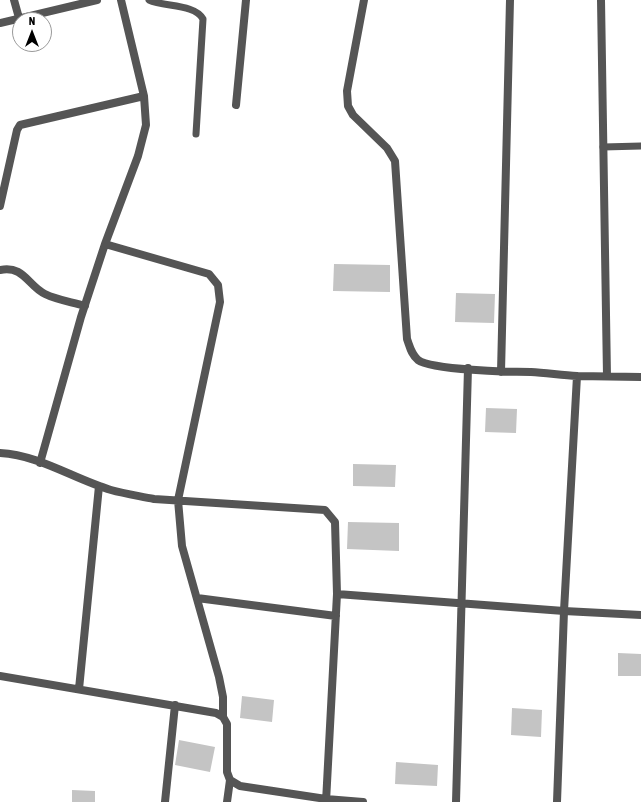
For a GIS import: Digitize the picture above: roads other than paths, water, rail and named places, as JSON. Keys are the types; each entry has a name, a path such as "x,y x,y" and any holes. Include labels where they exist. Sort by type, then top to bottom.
{"street":[{"path":"14,0 17,12"},
{"path":"45,12 97,0"},
{"path":"40,463 85,306 138,156 146,125 144,96 121,0"},
{"path":"236,105 246,0"},
{"path":"364,0 347,91 348,106 353,115 387,148 395,160 407,339 411,353 419,361 431,364 501,372 532,372 577,376 641,377"},
{"path":"501,372 510,0"},
{"path":"601,0 607,376"},
{"path":"0,23 12,20"},
{"path":"0,206 17,130 20,124 144,96"},
{"path":"106,244 208,274 218,285 220,302 178,500 182,546 219,677 223,697 223,717 227,724 227,772 230,780 227,802"},
{"path":"0,270 19,272 30,280 36,289 46,294 85,306"},
{"path":"456,802 468,368"},
{"path":"557,802 564,612 577,376"},
{"path":"0,453 20,456 99,486 130,495 178,500 325,510 335,522 337,594 326,800"},
{"path":"79,689 99,486"},
{"path":"337,594 564,612 641,615"},
{"path":"197,598 336,616"},
{"path":"0,676 175,705 216,713 223,717"},
{"path":"165,802 175,705"},
{"path":"230,780 240,786 326,800 363,802"}],"lane":[{"path":"149,0 156,4 195,10 203,19 196,134"},
{"path":"604,147 641,146"}]}
